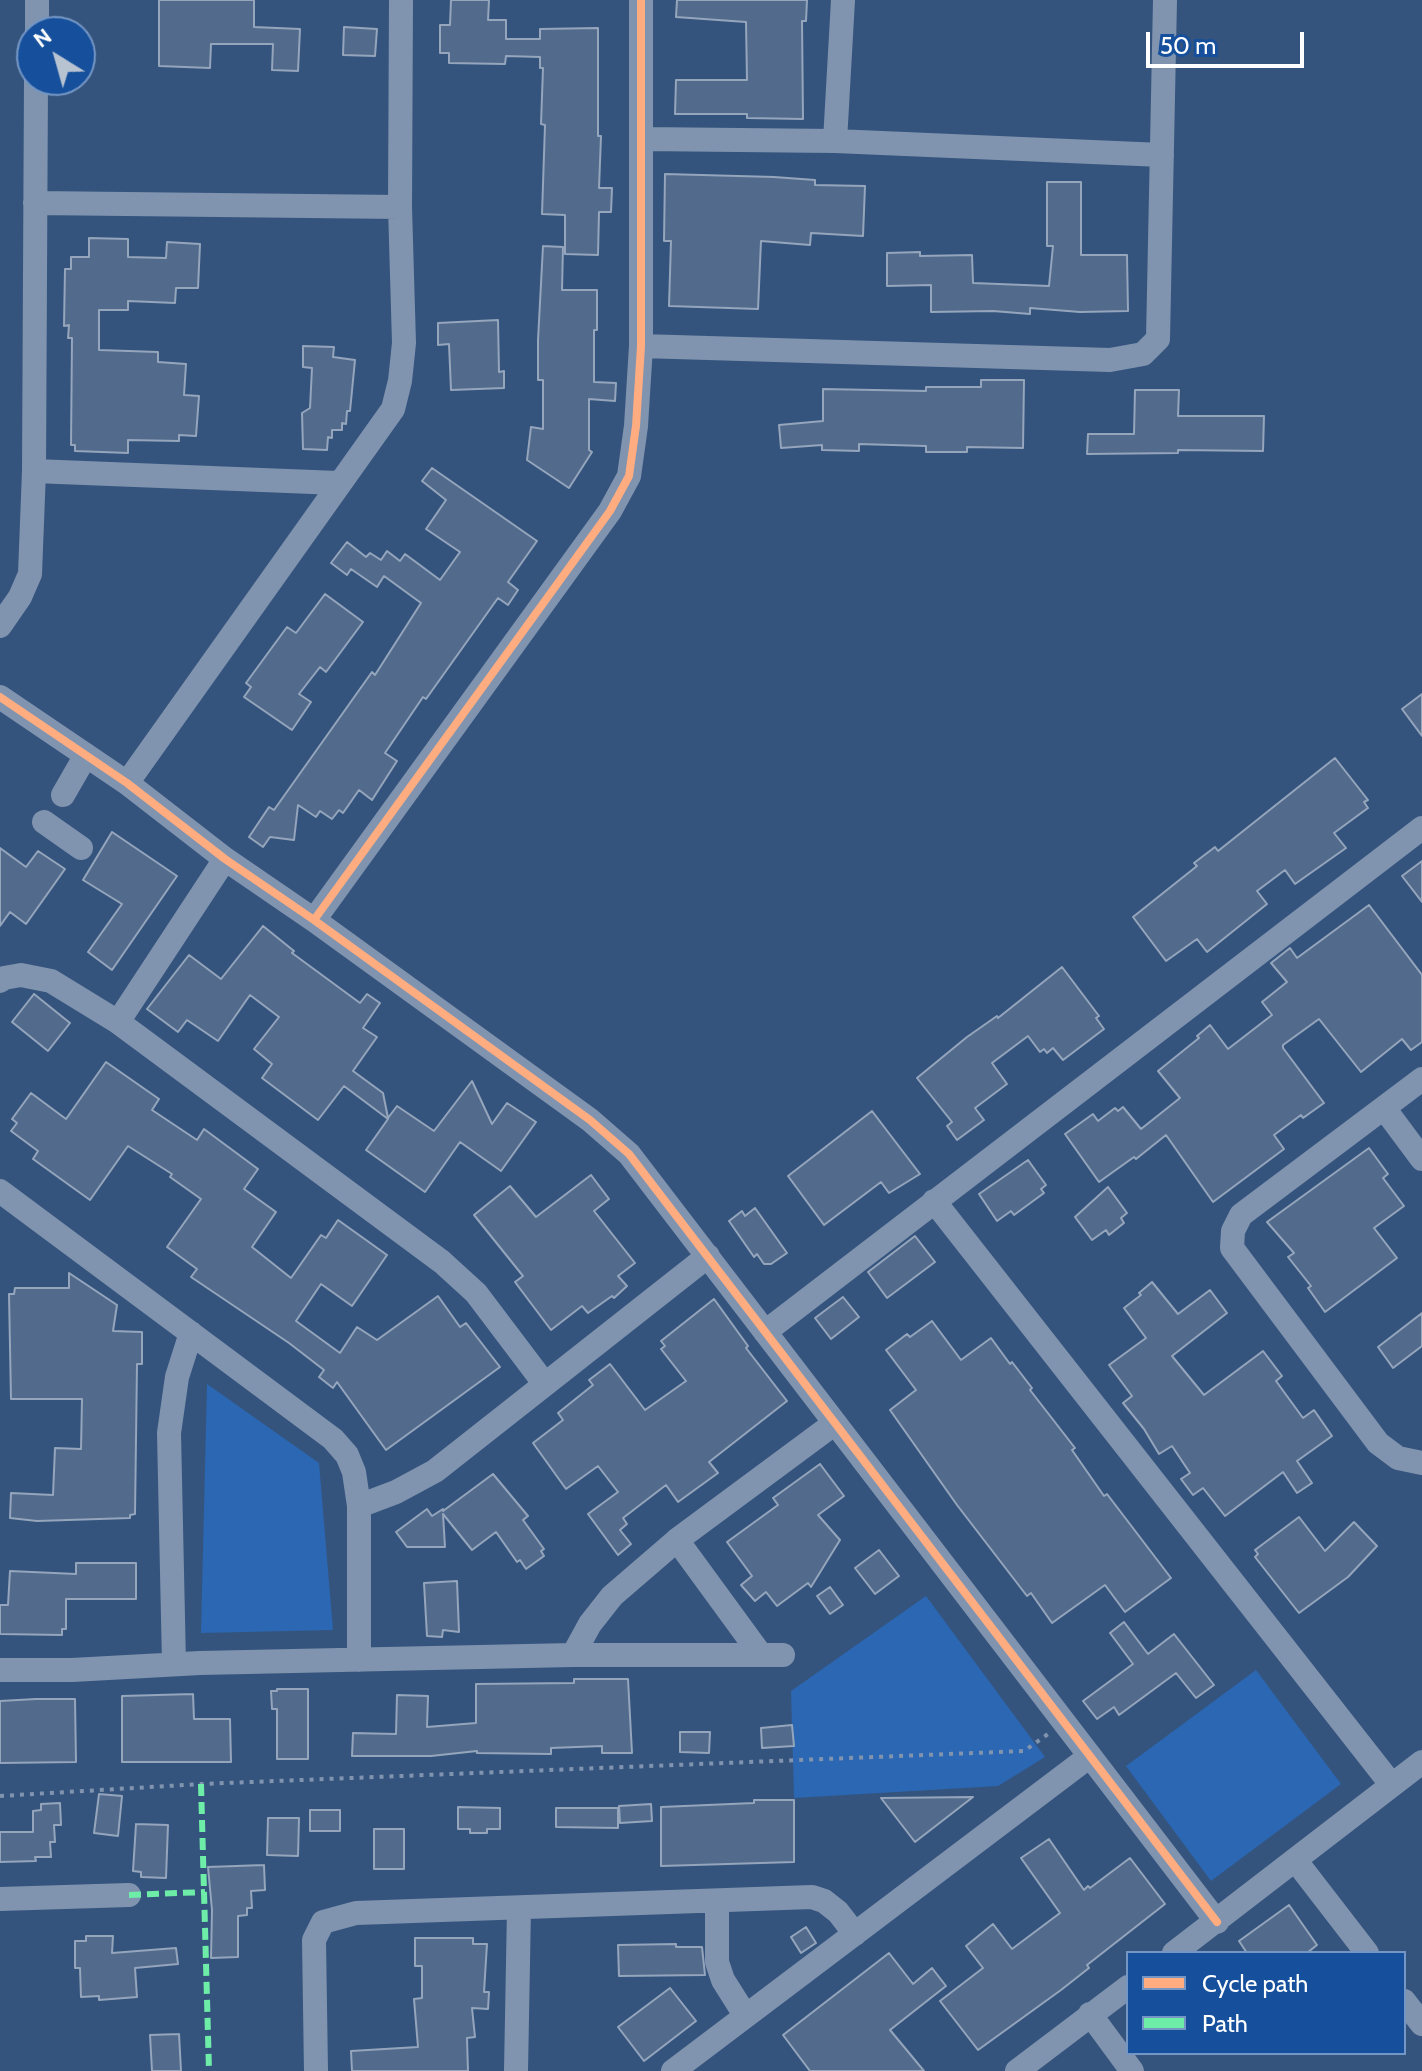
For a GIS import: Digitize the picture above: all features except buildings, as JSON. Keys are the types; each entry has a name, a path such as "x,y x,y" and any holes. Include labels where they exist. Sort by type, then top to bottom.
{"street":[{"path":"127,783 393,409 404,343 400,207 401,0"},
{"path":"314,920 610,511 629,476 641,346 641,0"},
{"path":"835,141 843,0"},
{"path":"641,346 1110,360 1143,354 1158,339 1165,0"},
{"path":"0,626 20,597 30,574 34,471 36,96"},
{"path":"642,139 835,141 1162,155"},
{"path":"35,203 400,207"},
{"path":"34,471 338,483"},
{"path":"0,697 127,783 225,859 590,1120 629,1154 1217,1922"},
{"path":"63,795 86,755"},
{"path":"44,822 81,848"},
{"path":"765,1332 1422,828"},
{"path":"118,1022 225,859"},
{"path":"0,981 21,975 51,981 118,1022 442,1262 476,1293 544,1383"},
{"path":"1422,1079 1241,1215 1233,1231 1232,1248 1378,1443 1398,1458 1422,1463"},
{"path":"1384,1108 1422,1159"},
{"path":"0,1191 333,1439 347,1455 354,1472 359,1506 359,1660"},
{"path":"934,1201 1391,1784"},
{"path":"359,1506 396,1492 435,1471 708,1256"},
{"path":"174,1664 169,1433 177,1377 191,1333"},
{"path":"573,1655 590,1624 612,1596 677,1540 835,1423"},
{"path":"0,1670 573,1655 772,1655 677,1540"},
{"path":"673,2071 1090,1756"},
{"path":"1177,1951 1422,1762"},
{"path":"1296,1861 1365,1951"},
{"path":"0,1899 129,1895"},
{"path":"316,2071 314,1940 323,1922 356,1913 812,1897 824,1901 838,1912 855,1934"},
{"path":"717,1901 717,1962 723,1980 745,2015"},
{"path":"516,2071 519,1908"},
{"path":"1017,2071 1126,1988"},
{"path":"1406,2004 1422,2024"},
{"path":"1090,2014 1132,2071"}],"path":[{"path":"0,1796 201,1784 1024,1751 1065,1723"}],"shaded area":[{"path":"207,1384 319,1463 333,1630 201,1633"},
{"path":"926,1596 1045,1757 998,1786 794,1798 791,1691"},
{"path":"1256,1670 1341,1784 1211,1881 1126,1766"}],"marked path":[{"path":"201,1784 209,2071"},
{"path":"129,1895 205,1892"}],"cycle path":[{"path":"314,920 610,511 629,476 641,346 641,0"},
{"path":"0,697 127,783 225,859 590,1120 629,1154 1217,1922"}]}
